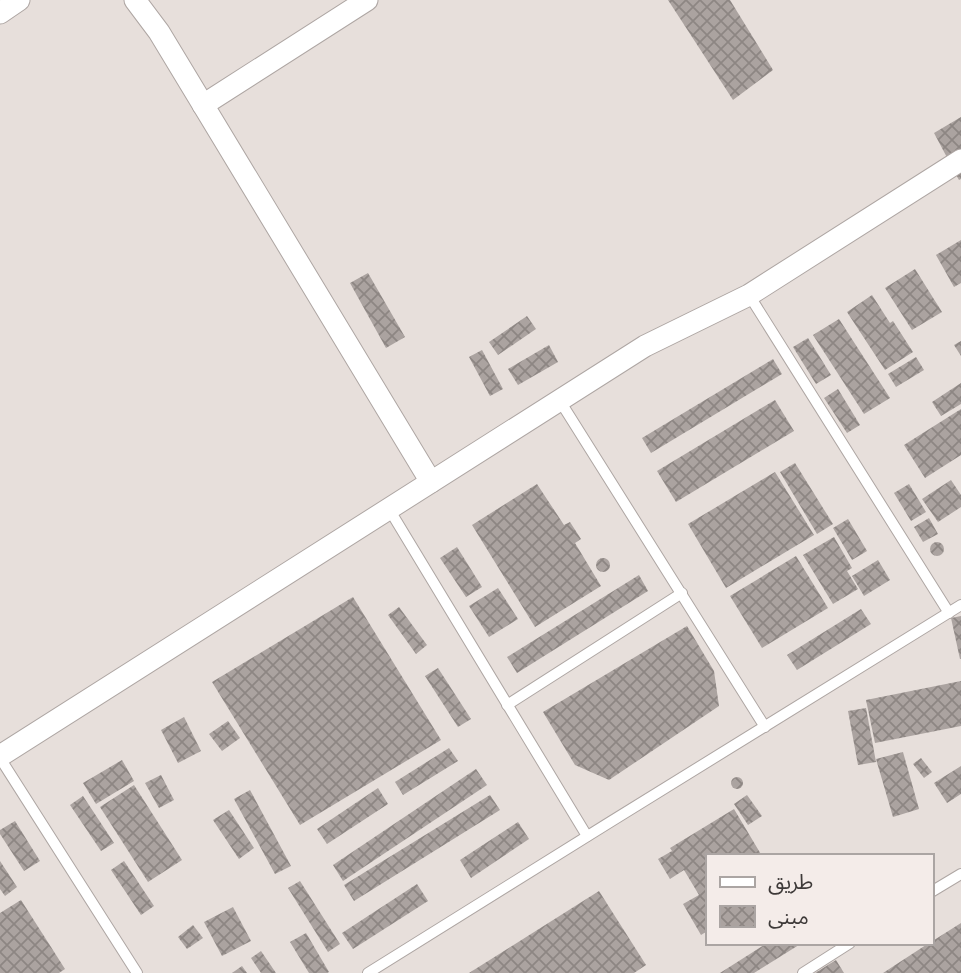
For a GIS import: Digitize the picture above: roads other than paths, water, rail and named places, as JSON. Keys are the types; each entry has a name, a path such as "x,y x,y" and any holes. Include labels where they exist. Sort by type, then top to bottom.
{"street":[{"path":"0,13 19,0"},
{"path":"135,0 159,32 431,482"},
{"path":"203,105 367,0"},
{"path":"0,757 645,346 750,295 961,160"}],"lane":[{"path":"750,295 948,613"},
{"path":"560,401 765,727"},
{"path":"389,509 587,836"},
{"path":"507,705 682,593"},
{"path":"368,973 961,605"},
{"path":"0,757 137,973"},
{"path":"933,891 961,874"},
{"path":"803,973 847,945"}]}
